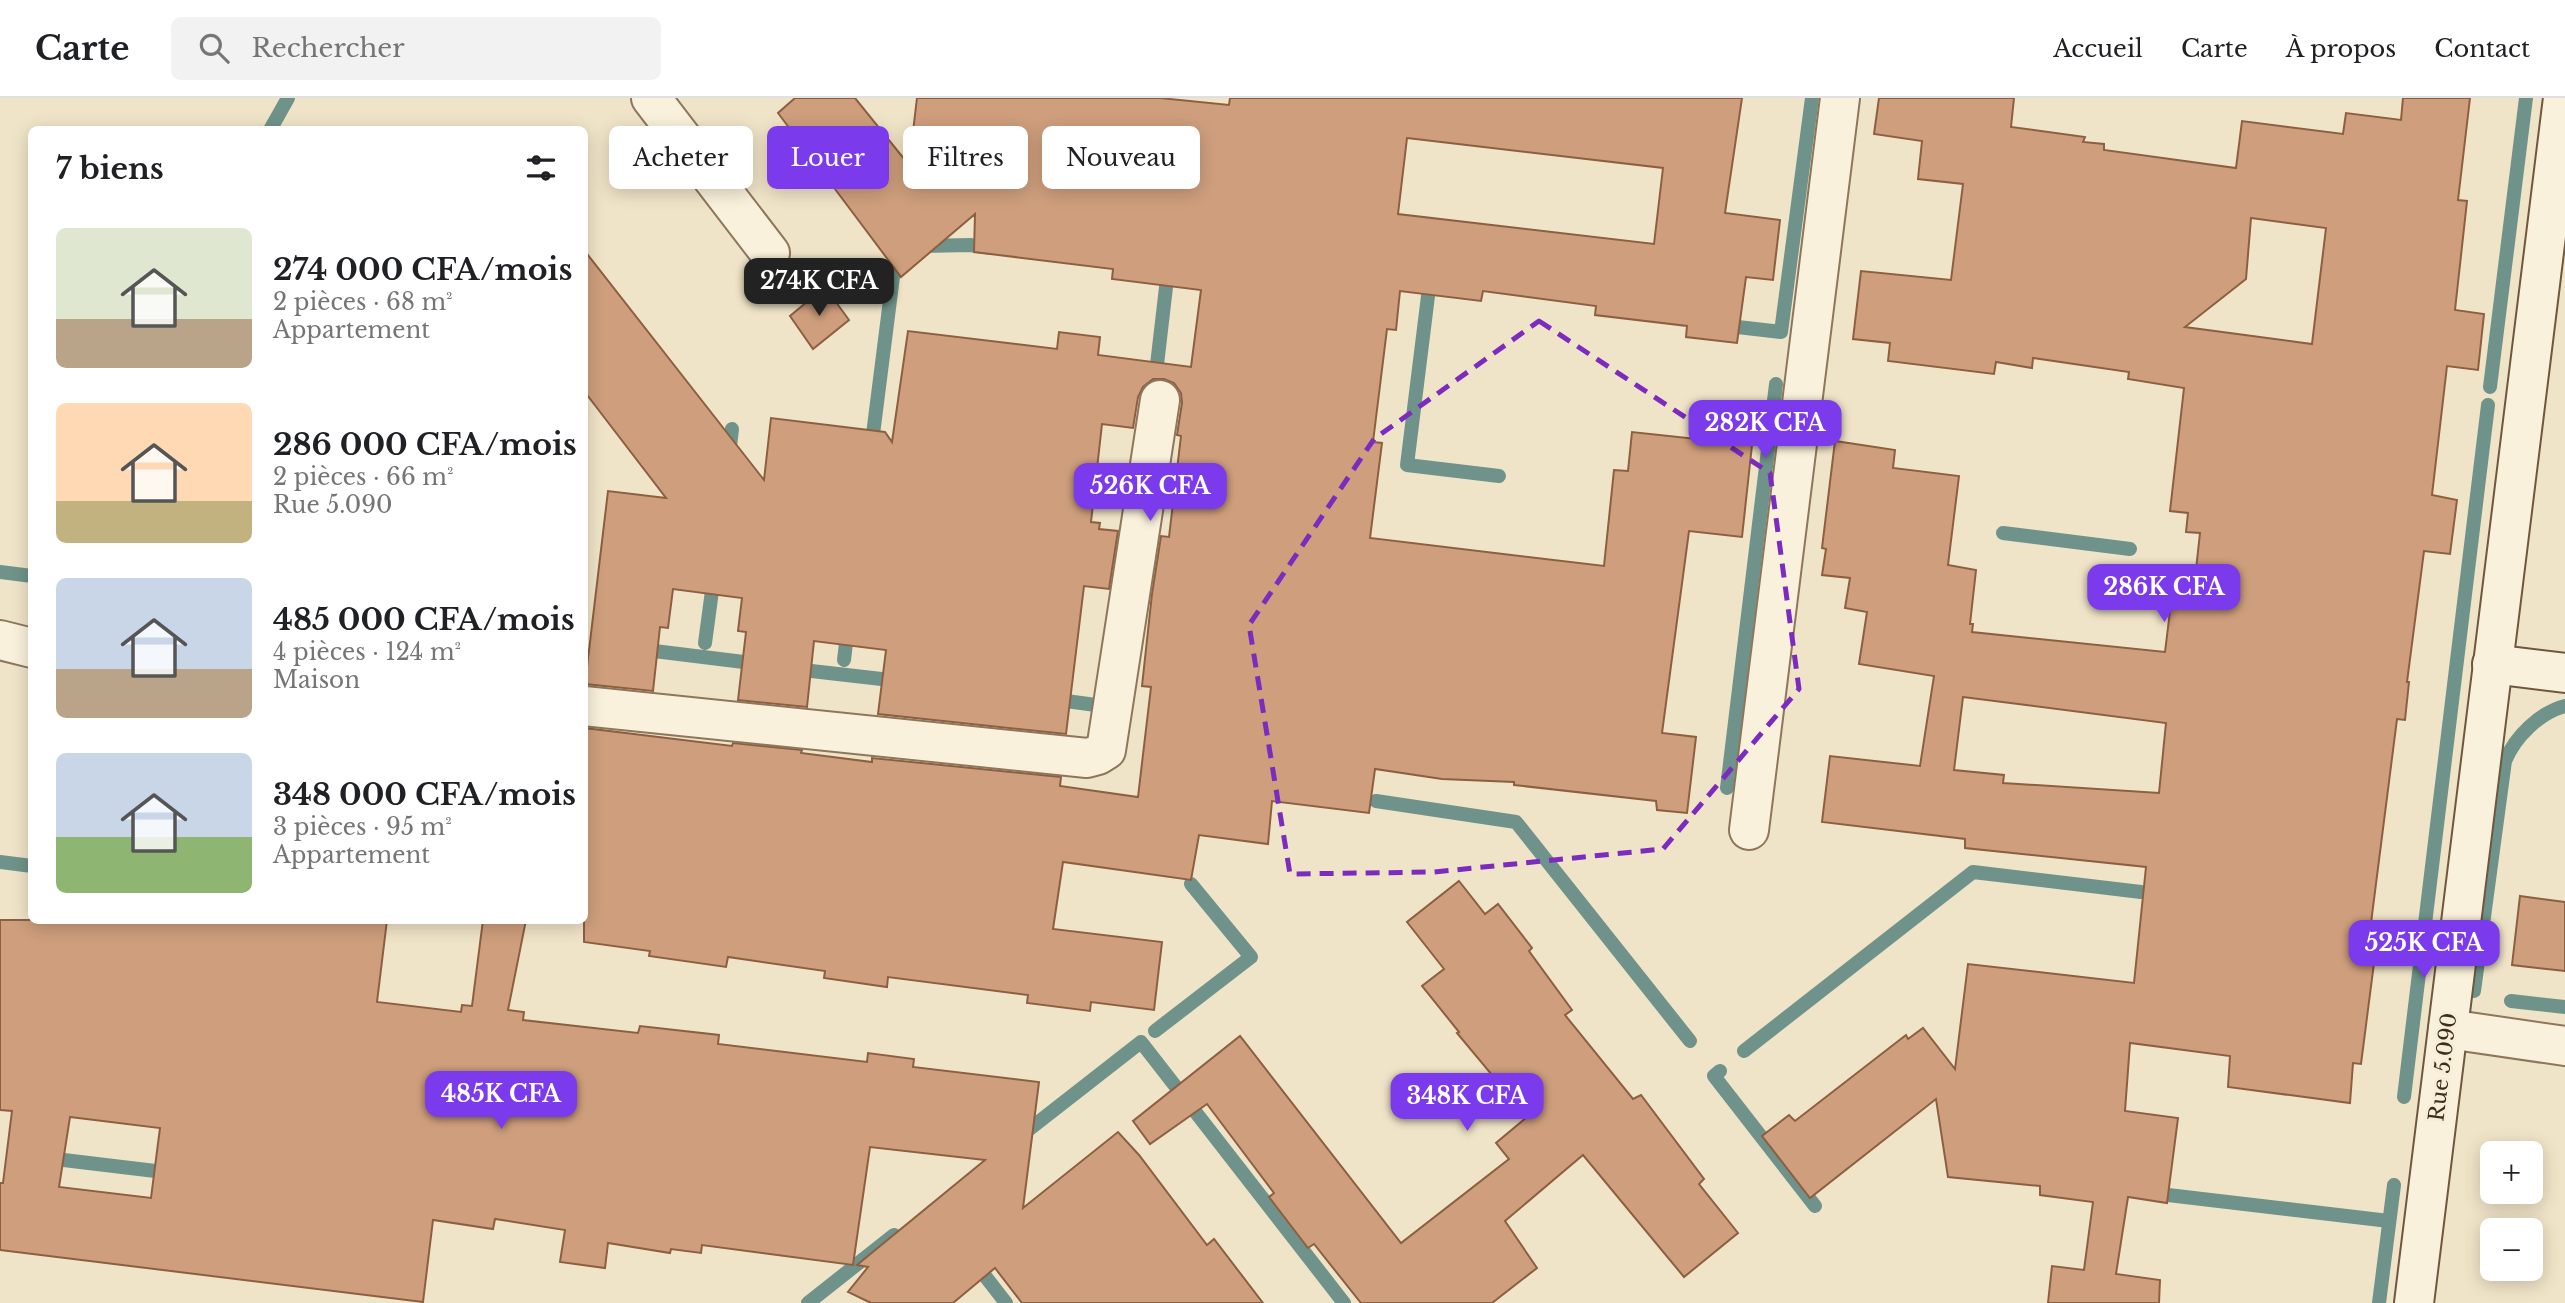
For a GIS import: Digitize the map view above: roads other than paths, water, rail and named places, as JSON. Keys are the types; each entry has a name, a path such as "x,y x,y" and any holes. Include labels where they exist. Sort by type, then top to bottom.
{"street":[{"path":"651,98 770,253"},
{"path":"1749,830 1840,98"},
{"name":"Rue 5.090","path":"2414,1303 2563,98"},
{"path":"588,706 1087,758 1098,755 1106,750 1160,400"},
{"path":"0,640 28,647"},
{"path":"2492,664 2565,673"},
{"path":"2448,1029 2565,1046"}],"waterway":[{"path":"272,126 288,98"},
{"path":"1720,325 1781,332 1812,98"},
{"path":"2490,387 2526,98"},
{"path":"922,246 970,245 992,248"},
{"path":"871,450 896,253"},
{"path":"1153,399 1168,270"},
{"path":"1428,296 1407,465 1499,476"},
{"path":"1727,788 1776,384"},
{"path":"2404,1097 2488,405"},
{"path":"729,455 732,429"},
{"path":"2003,533 2130,549"},
{"path":"0,572 28,576"},
{"path":"705,643 714,576"},
{"path":"844,660 848,626"},
{"path":"638,649 760,664"},
{"path":"794,669 899,681"},
{"path":"1051,699 1111,707"},
{"path":"2474,991 2505,761 2515,743 2529,727 2546,714 2565,706"},
{"path":"1376,801 1516,822 1690,1041"},
{"path":"0,862 28,866"},
{"path":"1744,1051 1973,872 2141,892"},
{"path":"1155,1031 1251,957 1191,884"},
{"path":"2511,1001 2565,1007"},
{"path":"1018,1138 1141,1042 1344,1303"},
{"path":"1720,1071 1714,1076 1815,1206"},
{"path":"47,1158 172,1173"},
{"path":"2379,1303 2394,1185"},
{"path":"2151,1193 2389,1221"},
{"path":"808,1303 894,1235"},
{"path":"975,1263 1006,1303"}]}
